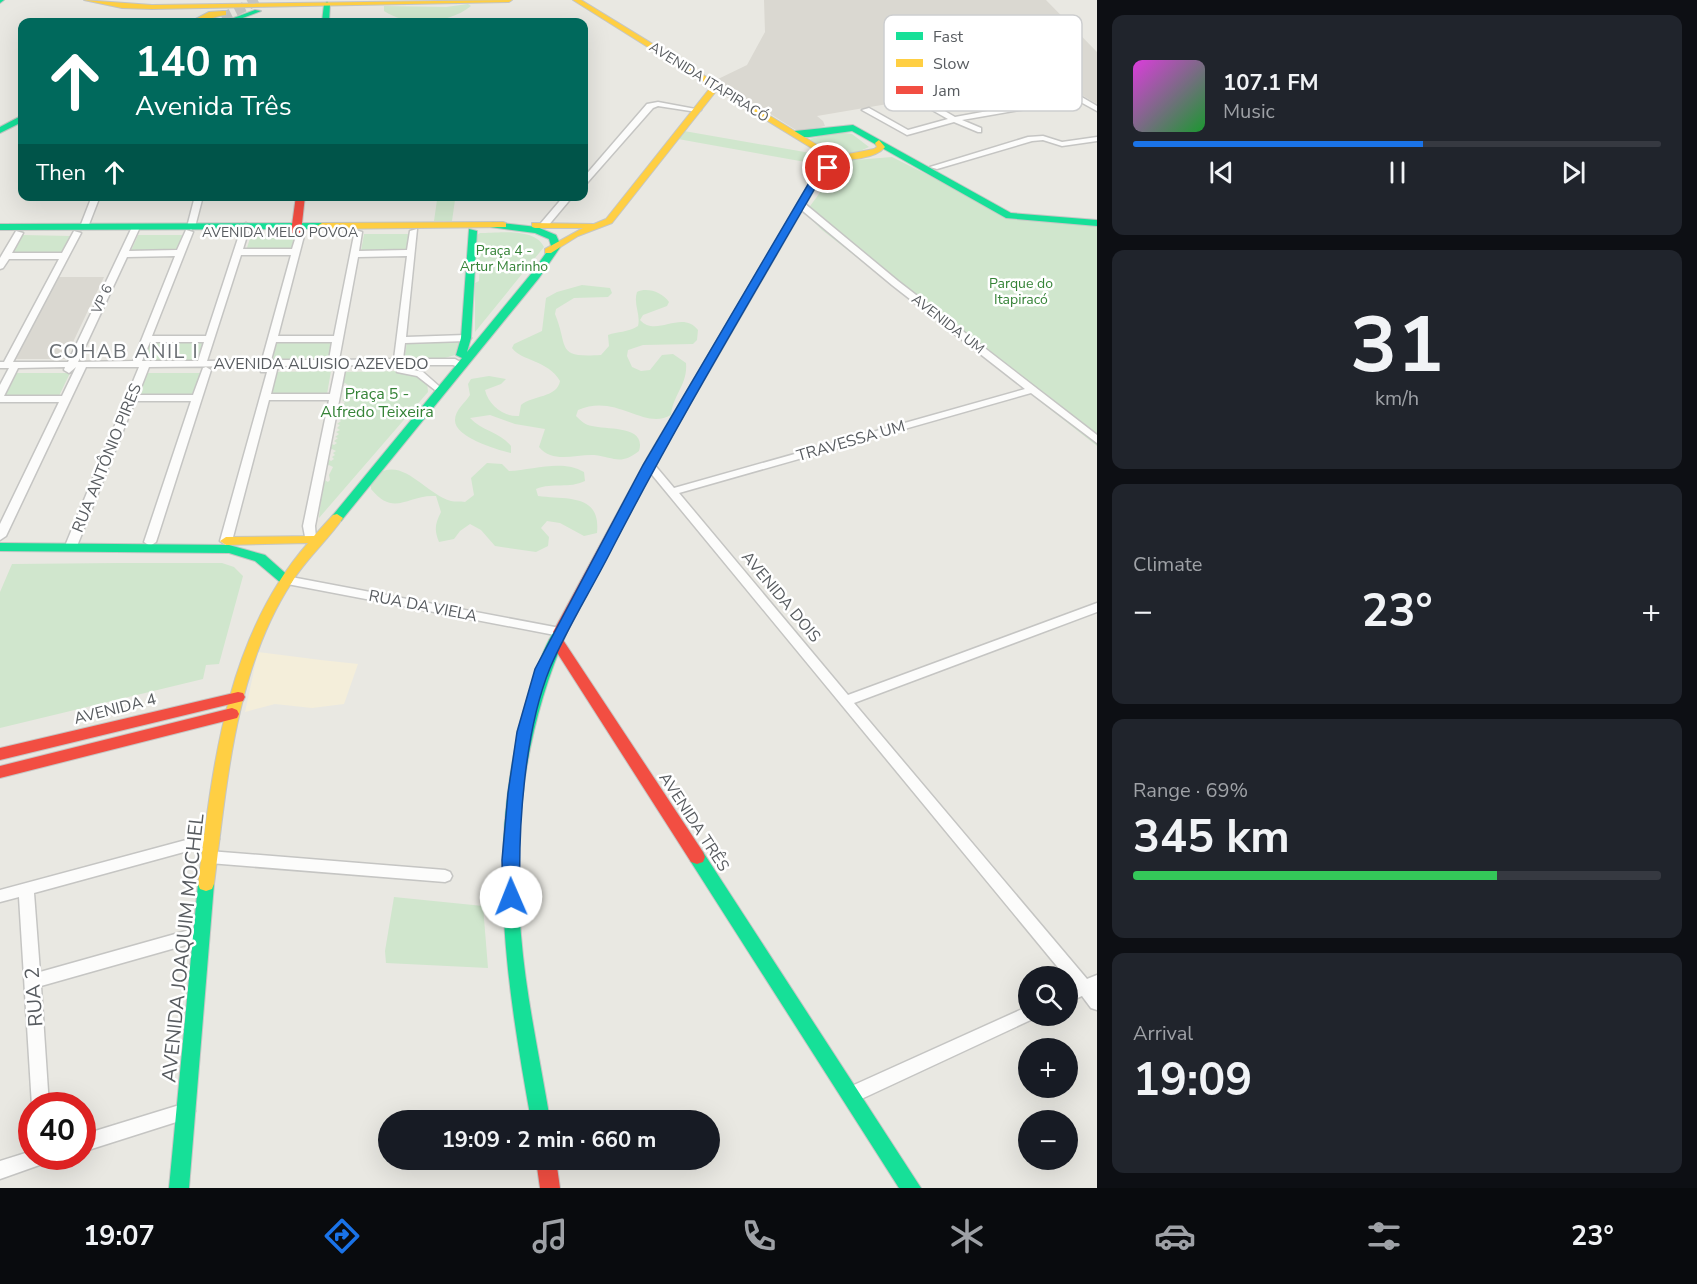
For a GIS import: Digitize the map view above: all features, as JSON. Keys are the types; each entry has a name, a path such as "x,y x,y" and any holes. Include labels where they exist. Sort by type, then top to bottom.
{"main road":[{"path":"87,0 210,17 327,4"},
{"path":"104,0 139,4 358,0"},
{"path":"181,4 210,17 327,4 509,0"},
{"name":"AVENIDA ITAPIRACÓ","path":"576,0 827,154 834,158 843,158"},
{"path":"325,18 327,4"},
{"name":"AVENIDA JOAQUIM MOCHEL","path":"179,1188 200,934 209,857 238,668 254,620 283,577 550,252 579,232 609,221 715,87"},
{"path":"0,122 18,112"},
{"path":"0,130 18,121"},
{"path":"801,136 849,128 927,167 1009,216 1097,223"},
{"path":"814,181 843,158 879,150 881,147 879,143"},
{"path":"538,1110 512,934 510,860 516,793 525,732 540,677 558,636 649,465 828,160 827,154"},
{"path":"859,155 889,156 927,167"},
{"path":"298,230 301,201"},
{"name":"AVENIDA MELO POVOA","path":"298,230 603,225"},
{"name":"AVENIDA MELO POVOA","path":"0,227 80,230 245,229 357,232 483,227 544,232 553,237 550,252"},
{"path":"459,361 466,338 483,227"},
{"name":"AVENIDA MELO POVOA","path":"483,227 534,234 547,244 550,252"},
{"name":"AVENIDA MELO POVOA","path":"0,233 80,230"},
{"name":"AVENIDA JOAQUIM MOCHEL","path":"313,540 435,387 459,361"},
{"path":"71,546 150,542 313,540"},
{"path":"0,547 229,549 256,555 283,577"},
{"name":"AVENIDA TRÊS","path":"558,636 911,1188"},
{"name":"AVENIDA 4","path":"0,754 234,697"},
{"name":"AVENIDA 4","path":"0,772 232,714"},
{"path":"30,747 31,764"},
{"path":"547,1170 550,1188"}],"street":[{"path":"1082,100 1097,108"},
{"path":"588,176 650,106 698,110"},
{"path":"866,110 907,133 955,119 995,111"},
{"path":"940,111 978,130"},
{"path":"927,167 1031,139 1043,138 1070,144 1097,139"},
{"path":"66,399 0,397 7,367 94,201"},
{"path":"190,230 198,201"},
{"path":"544,225 566,201"},
{"name":"AVENIDA UM","path":"801,205 1031,390 1097,440"},
{"path":"150,542 197,398 209,339 245,229"},
{"name":"VP 6","path":"0,536 66,399 75,368 134,230"},
{"name":"RUA ANTÔNIO PIRES","path":"71,546 132,398 147,339 190,230"},
{"path":"226,541 265,397 272,339 295,252 298,230"},
{"path":"398,364 414,231"},
{"path":"313,540 309,526 335,397 338,339 357,232"},
{"path":"0,266 19,233"},
{"path":"238,252 295,252"},
{"path":"353,254 411,253"},
{"path":"123,254 180,254"},
{"path":"6,256 65,256"},
{"path":"400,340 466,338"},
{"path":"147,339 209,339"},
{"path":"272,339 338,339"},
{"name":"AVENIDA ALUISIO AZEVEDO","path":"7,367 337,367 459,361"},
{"name":"AVENIDA ALUISIO AZEVEDO","path":"337,367 409,371 425,376 435,387"},
{"name":"TRAVESSA UM","path":"672,492 1031,390"},
{"path":"265,397 335,397"},
{"path":"132,398 197,398"},
{"name":"AVENIDA DOIS","path":"649,465 845,701 1090,985 1097,1003"},
{"name":"RUA DA VIELA","path":"283,577 558,636"},
{"path":"845,701 1097,607"},
{"path":"0,896 212,839"},
{"path":"209,857 445,876"},
{"name":"RUA 2","path":"26,889 40,1092"},
{"path":"32,981 200,934"},
{"path":"851,1095 1018,1018"},
{"path":"96,1140 186,1111"},
{"path":"0,1170 18,1164"}],"shaded area":[{"path":"764,0 1046,0 1061,15 884,15 884,105 817,116 825,126 799,132 716,80 747,65 765,32"},
{"path":"1082,37 1097,52 1097,104 1082,95"},
{"path":"57,277 104,277 65,359 13,359"},
{"path":"258,652 358,664 344,704 312,708 275,704 245,712"}],"green space":[{"path":"468,4 471,6 448,18 400,18 384,11 384,6 446,7"},
{"path":"684,131 816,154 811,163 678,139"},
{"path":"837,132 852,134 869,147 853,152 838,153 810,139"},
{"name":"Parque do Itapiracó","path":"892,157 1010,216 1097,222 1097,446 822,230 805,213 843,161"},
{"path":"437,201 455,201 452,221 434,221"},
{"name":"Praça 4 - Artur Marinho","path":"480,233 524,234 533,236 544,247 475,332 475,283 479,281 480,260 476,258 476,254 479,252 480,245 477,243 477,235"},
{"path":"364,234 410,234 408,251 361,251"},
{"path":"23,235 71,236 61,254 11,254"},
{"path":"138,235 185,235 178,252 130,253"},
{"path":"251,235 298,235 293,251 246,251"},
{"path":"582,285 610,288 612,293 608,297 574,298 556,309 555,314 566,348 576,355 601,355 609,346 608,335 638,326 636,296 637,292 641,291 650,290 658,293 669,302 667,306 643,315 640,320 646,325 661,326 684,322 692,324 698,330 697,340 693,344 643,345 628,350 627,356 632,367 641,371 650,370 662,355 673,354 686,363 685,377 674,401 671,415 661,419 651,419 605,406 592,406 578,410 576,416 587,425 624,430 637,437 640,443 639,451 622,459 594,455 558,457 551,455 539,447 545,429 515,424 490,415 470,418 507,441 511,446 511,453 477,442 461,432 455,416 470,395 468,384 471,379 489,376 506,379 501,384 485,390 494,406 513,416 519,416 521,405 550,393 558,387 560,381 555,374 512,348 514,344 542,331 546,298 557,292"},
{"path":"461,340 455,355 438,360 404,360 407,342"},
{"path":"277,341 331,341 328,361 271,361"},
{"path":"151,342 205,342 198,362 142,361"},
{"path":"331,371 327,394 268,394 275,372"},
{"name":"Praça 5 - Alfredo Teixeira","path":"404,371 427,381 428,392 319,518 323,479 328,482 330,480 329,475 333,467 329,465 325,467 327,458 331,461 334,459 333,453 336,451 332,449 328,451 330,443 334,445 337,443 334,441 338,438 335,437 339,434 336,432 340,430 337,428 340,425 337,424 341,421 338,419 342,416 339,414 343,411 340,409 345,402 342,400 346,397 343,396 348,385 345,383 341,386 344,372"},
{"path":"14,373 70,373 59,396 2,396"},
{"path":"145,373 203,373 196,395 136,395"},
{"path":"487,463 502,464 509,471 566,466 584,472 585,481 536,489 538,496 570,499 588,505 594,511 597,520 597,533 584,536 560,523 547,521 541,528 549,537 548,546 536,552 495,546 481,530 470,524 454,539 439,542 436,527 441,512 436,496 394,503 379,498 371,489 371,480 381,472 401,471 441,497 451,501 465,502 474,495 471,478"},
{"path":"222,563 234,567 243,576 219,664 206,665 203,679 0,728 0,592 12,564"},
{"path":"394,897 483,906 488,968 386,963 385,951"}],"tunnel":[{"path":"222,18 258,0"}],"traffic: fast":[{"path":"325,18 327,4"},
{"path":"238,18 257,11"},
{"path":"0,130 18,121"},
{"path":"795,134 853,128 1009,216 1097,223"},
{"path":"337,518 535,276 556,246 553,237 537,230 493,225"},
{"path":"0,227 322,226"},
{"path":"461,355 466,338 472,231"},
{"path":"0,547 229,549 260,558 286,580"},
{"path":"538,1110 512,935 510,860 516,780 524,740 533,701 545,665 560,632"},
{"path":"697,857 911,1188"},
{"path":"179,1188 206,884"}],"traffic: slow":[{"path":"87,0 122,6 152,7 509,0"},
{"path":"576,0 830,156 843,158 877,151 881,147 879,143"},
{"path":"203,18 223,13"},
{"path":"548,251 575,234 609,221 713,90"},
{"path":"653,458 828,160 827,154"},
{"path":"322,226 503,225"},
{"path":"535,225 590,225"},
{"path":"206,884 222,767 239,689 251,651 266,615 285,581 337,518"},
{"path":"226,541 310,539 317,541"}],"traffic: jam":[{"path":"296,232 300,201"},
{"path":"560,632 653,458"},
{"path":"556,640 697,857"},
{"path":"0,754 238,697"},
{"path":"0,772 232,714"},
{"path":"547,1170 550,1188"}],"district":[{"name":"COHAB ANIL I","path":"124,351"}],"route":[{"path":"511,897 510,860 516,793 525,732 543,669 556,640 649,465 814,181 828,168"}]}
